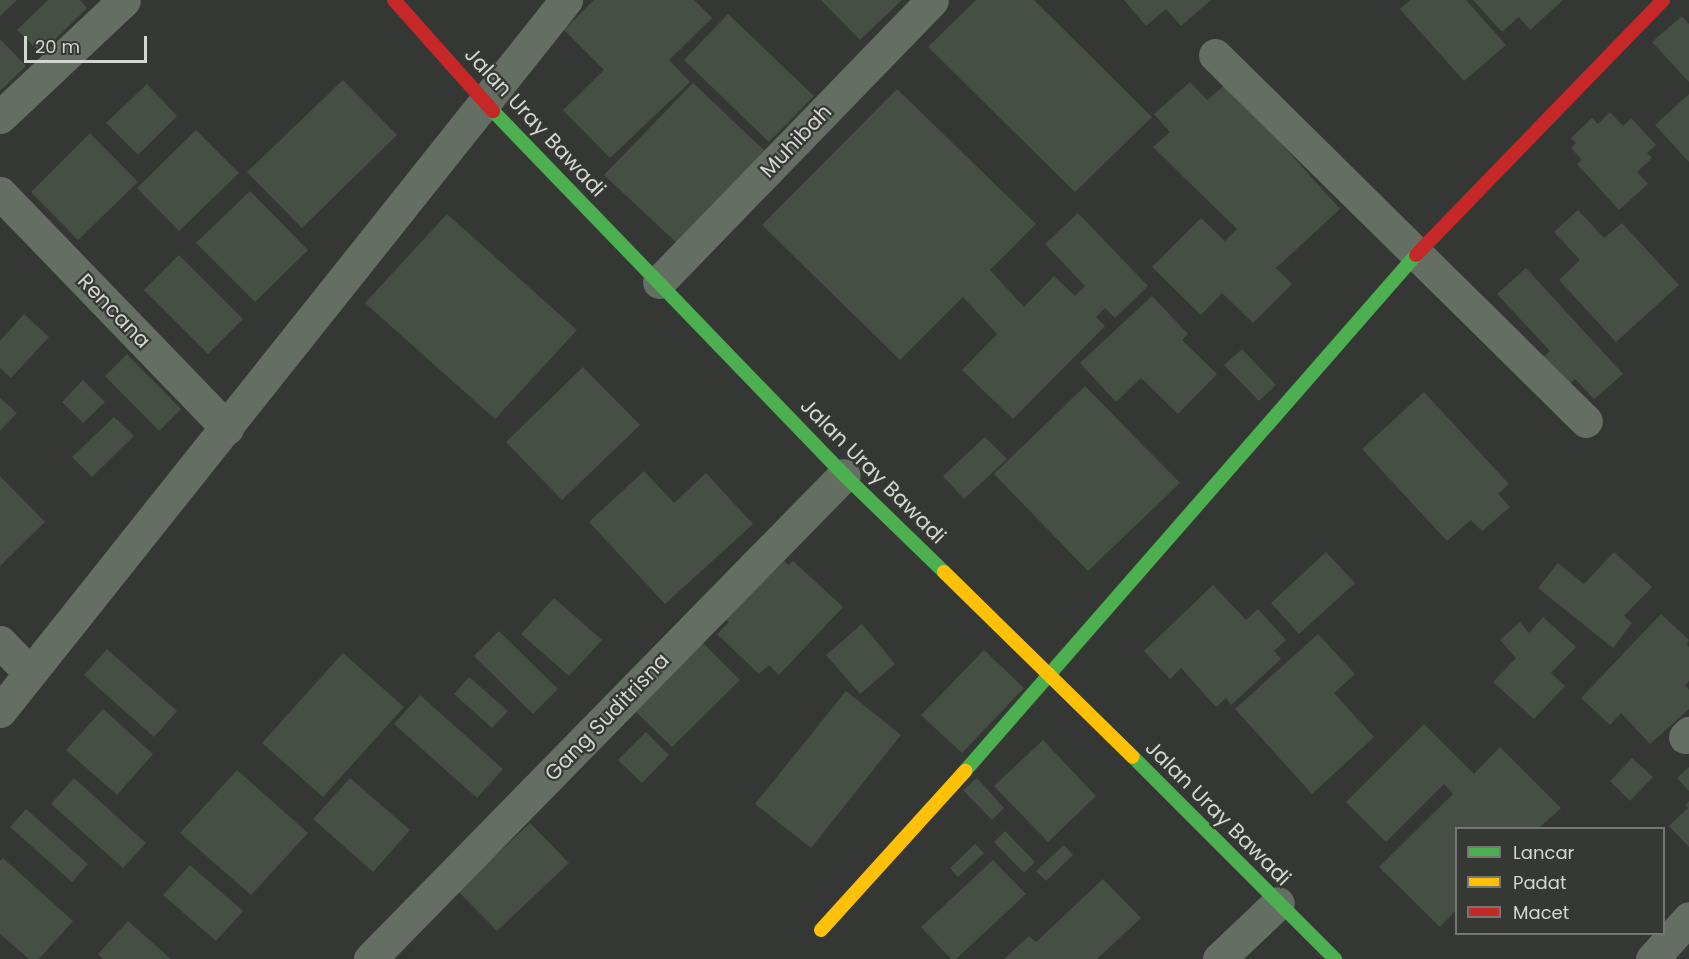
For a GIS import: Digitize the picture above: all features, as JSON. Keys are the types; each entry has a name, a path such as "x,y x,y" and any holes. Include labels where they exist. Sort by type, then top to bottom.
{"street":[{"path":"0,117 124,0"},
{"name":"Jalan Uray Bawadi","path":"394,0 484,101 844,475 1051,675 1335,959"},
{"path":"0,711 566,0"},
{"name":"Muhibah","path":"659,282 932,0"},
{"path":"821,930 1051,675 1416,255 1663,0"},
{"path":"1215,54 1586,421"},
{"name":"Rencana","path":"0,193 227,428"},
{"name":"Gang Suditrisna","path":"370,959 844,475"},
{"path":"0,642 29,672"},
{"path":"1219,959 1278,903"},
{"path":"1652,959 1689,918"}],"building":[{"path":"0,0 17,0 0,16"},
{"path":"48,0 80,0 87,8 41,53 17,30"},
{"path":"594,0 694,0 712,18 669,60 690,82 610,158 563,110 604,70 564,30"},
{"path":"821,0 902,0 860,40"},
{"path":"976,0 1034,0 1152,117 1075,192 928,47"},
{"path":"1124,0 1211,0 1181,26 1166,9 1146,26"},
{"path":"1410,0 1466,0 1506,45 1464,81 1400,9"},
{"path":"1473,0 1563,0 1530,30 1519,17 1502,32"},
{"path":"728,14 814,96 769,142 684,60"},
{"path":"1682,16 1689,24 1689,82 1652,42"},
{"path":"0,39 26,66 0,91"},
{"path":"343,80 397,135 302,228 247,172"},
{"path":"1190,82 1207,100 1227,83 1340,209 1276,268 1292,284 1253,323 1222,293 1201,315 1152,267 1201,218 1225,241 1237,229 1153,147 1170,132 1154,114"},
{"path":"693,83 768,154 680,246 604,175"},
{"path":"147,84 177,116 138,155 106,123"},
{"path":"897,89 1036,224 990,270 1024,307 1054,276 1075,296 1085,286 1045,244 1078,213 1148,286 1115,318 1105,308 1096,317 1105,326 1013,419 962,370 997,334 963,297 900,360 762,225"},
{"path":"1689,94 1689,162 1655,125"},
{"path":"1610,112 1623,126 1631,118 1656,145 1647,153 1652,158 1637,172 1648,184 1619,210 1577,164 1582,160 1571,148 1576,143 1571,138 1592,118 1598,124"},
{"path":"196,130 239,173 179,231 137,188"},
{"path":"90,133 138,182 78,240 31,192"},
{"path":"250,191 308,250 255,302 196,243"},
{"path":"1578,210 1604,238 1622,223 1679,285 1616,342 1559,280 1580,260 1554,232"},
{"path":"447,214 577,330 495,419 365,303"},
{"path":"179,255 243,319 208,354 144,290"},
{"path":"1526,268 1623,374 1594,399 1575,379 1559,393 1533,366 1550,351 1497,294"},
{"path":"1152,296 1188,334 1182,340 1217,374 1178,414 1141,378 1116,402 1080,363"},
{"path":"24,314 49,337 11,378 0,368 0,341"},
{"path":"1242,349 1276,385 1259,401 1224,365"},
{"path":"127,354 181,409 159,431 105,376"},
{"path":"583,367 640,425 562,500 506,442"},
{"path":"83,380 105,402 83,423 62,402"},
{"path":"1085,386 1180,483 1088,571 994,474"},
{"path":"1424,392 1509,484 1498,494 1510,507 1482,531 1471,520 1447,541 1362,449"},
{"path":"0,398 17,413 0,431"},
{"path":"114,417 134,436 92,477 72,457"},
{"path":"985,437 1007,459 964,499 943,476"},
{"path":"644,471 674,503 706,473 753,524 665,604 589,522"},
{"path":"0,476 45,522 0,566"},
{"path":"1326,552 1355,583 1299,634 1271,603"},
{"path":"1614,552 1652,587 1624,616 1632,623 1613,648 1538,588 1558,563 1584,584"},
{"path":"781,557 788,565 793,561 843,607 779,675 769,665 759,674 717,634 729,622 724,618"},
{"path":"1213,585 1246,620 1258,609 1286,640 1274,651 1281,659 1231,705 1226,698 1216,707 1181,668 1170,679 1144,651"},
{"path":"554,598 602,640 569,676 521,634"},
{"path":"1661,614 1689,640 1687,645 1689,647 1689,681 1685,685 1689,690 1689,709 1650,744 1621,713 1610,725 1581,698"},
{"path":"1543,617 1576,647 1551,673 1565,686 1534,719 1493,682 1516,658 1500,640 1520,622 1529,633"},
{"path":"862,624 895,664 860,694 826,655"},
{"path":"499,631 558,689 533,714 474,656"},
{"path":"1318,634 1355,674 1334,693 1374,737 1312,794 1235,709"},
{"path":"697,637 740,680 672,747 628,704"},
{"path":"107,649 177,711 154,737 84,675"},
{"path":"984,650 1024,688 962,753 921,715"},
{"path":"343,653 404,707 323,797 262,743"},
{"path":"469,677 508,711 492,728 454,694"},
{"path":"846,691 901,735 811,848 755,804"},
{"path":"420,695 503,769 477,798 394,724"},
{"path":"103,709 153,754 117,795 66,750"},
{"path":"1424,724 1474,774 1500,747 1561,808 1540,827 1455,827 1455,911 1440,927 1379,867 1453,794 1444,784 1386,842 1346,802"},
{"path":"646,732 669,755 642,783 618,760"},
{"path":"1043,740 1096,796 1048,842 994,786"},
{"path":"1632,758 1653,777 1630,801 1610,781"},
{"path":"1689,767 1689,791 1677,778"},
{"path":"237,770 308,833 251,895 180,833"},
{"path":"74,778 146,843 123,868 51,804"},
{"path":"350,778 410,830 373,872 313,819"},
{"path":"977,778 1004,808 992,820 963,790"},
{"path":"1689,801 1689,847 1669,826 1688,808 1685,805"},
{"path":"26,809 88,864 72,882 10,827"},
{"path":"530,823 569,863 497,931 458,891"},
{"path":"1005,831 1035,862 1024,873 994,842"},
{"path":"975,844 984,853 958,877 950,868"},
{"path":"1064,845 1073,855 1046,881 1036,871"},
{"path":"3,858 73,921 39,959 29,959 0,934 0,861"},
{"path":"993,860 1026,894 956,959 951,959 921,927"},
{"path":"190,865 243,911 216,941 163,895"},
{"path":"1103,879 1141,918 1097,959 1004,959 1029,936 1036,942"},
{"path":"128,921 171,959 103,959 98,954"}],"traffic: fast":[{"path":"493,111 844,475 944,572"},
{"path":"965,771 1416,255"},
{"path":"1133,757 1335,959"}],"traffic: slow":[{"path":"944,572 1133,757"},
{"path":"821,930 965,771"}],"traffic: jam":[{"path":"394,0 493,111"},
{"path":"1416,255 1663,0"}]}
